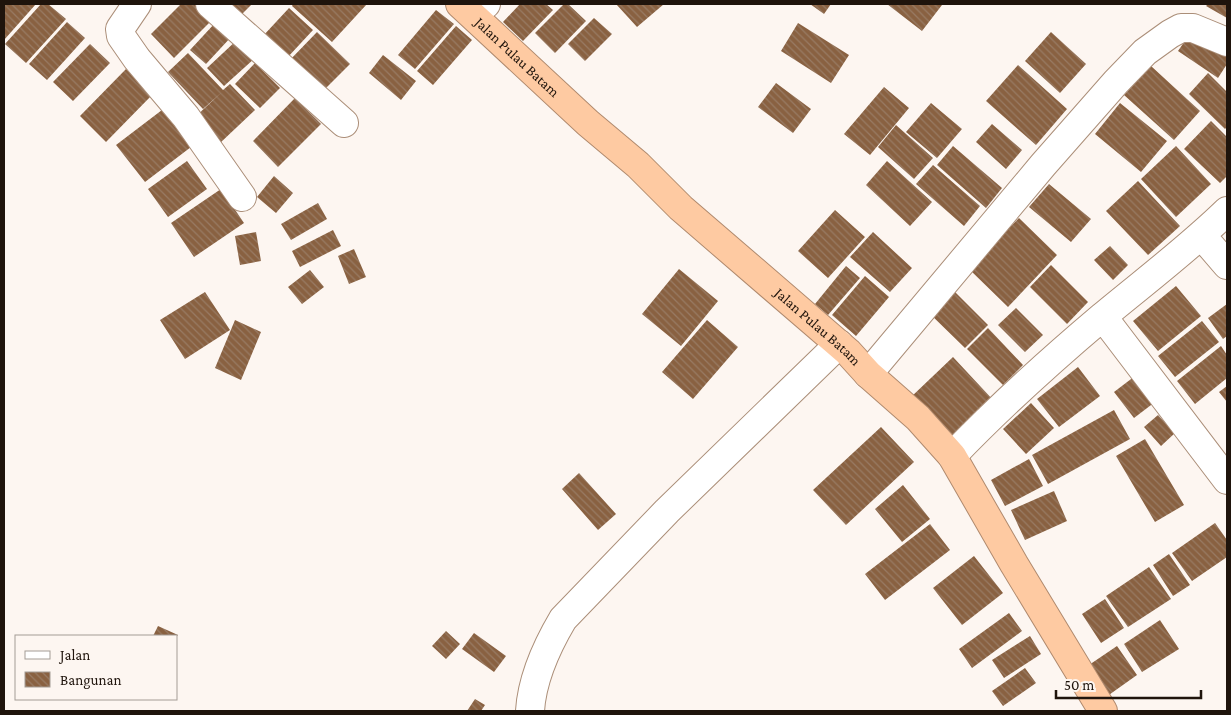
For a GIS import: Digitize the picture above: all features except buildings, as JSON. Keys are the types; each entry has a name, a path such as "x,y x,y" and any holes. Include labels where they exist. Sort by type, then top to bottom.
{"highway":[{"name":"Jalan Pulau Batam","path":"473,7 588,123 638,164 681,208 839,344 868,374 918,418 952,456 1014,564 1103,711"}],"street":[{"path":"137,4 120,29 121,36 137,59 186,117 242,197"},
{"path":"210,4 344,123"},
{"path":"868,374 1043,165 1145,52 1181,28 1192,28 1227,42"},
{"path":"952,456 1004,403 1102,317 1202,236 1227,211"},
{"path":"1202,236 1227,265"},
{"path":"1102,317 1227,480"},
{"path":"530,711 534,684 555,633 563,619 668,511 839,344"}]}
